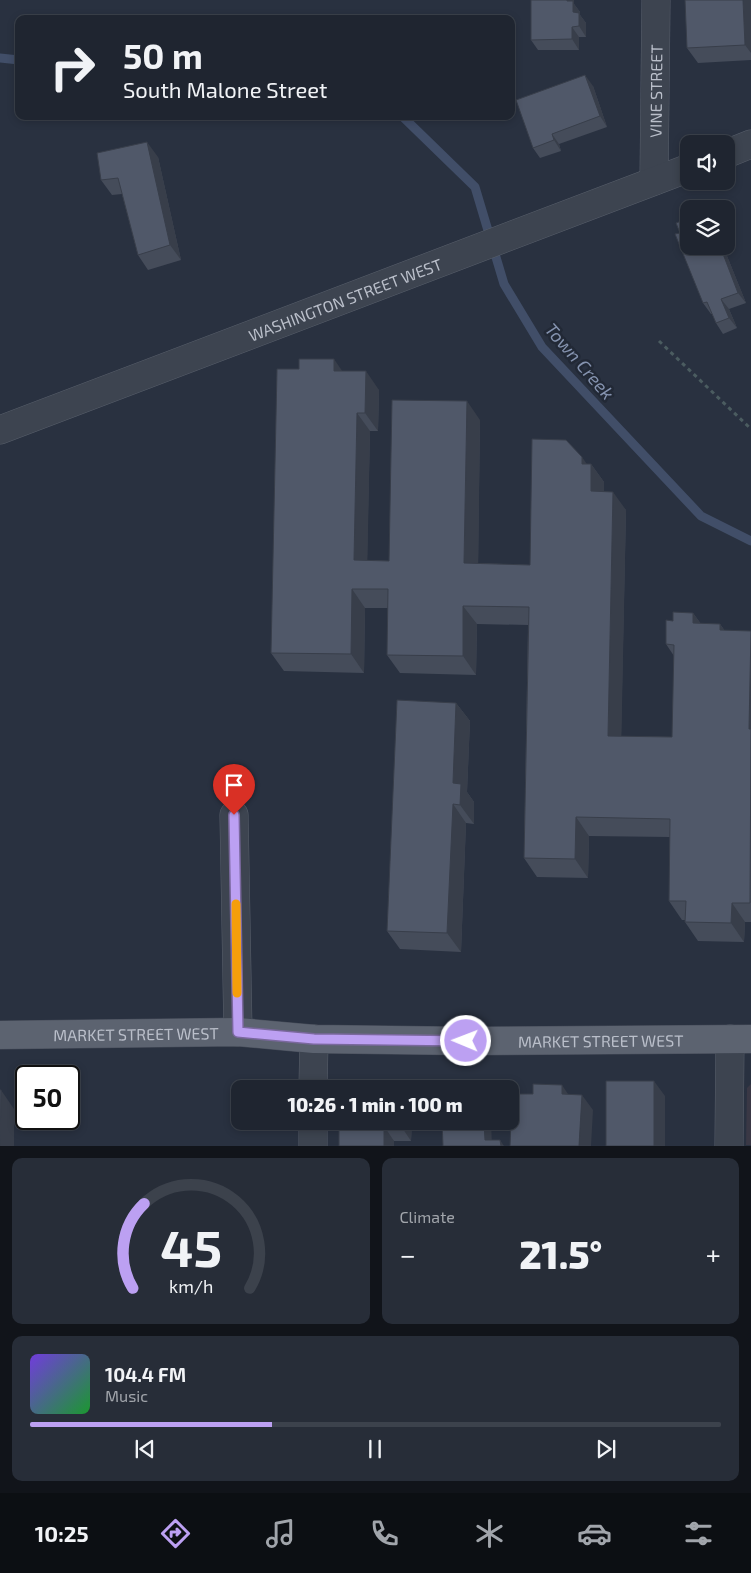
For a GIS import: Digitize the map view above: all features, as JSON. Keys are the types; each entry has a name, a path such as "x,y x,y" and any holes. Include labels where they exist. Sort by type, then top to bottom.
{"main road":[{"name":"MARKET STREET WEST","path":"0,1035 238,1032 314,1039 466,1041 740,1039"}],"street":[{"name":"VINE STREET","path":"654,181 656,0"},
{"path":"735,150 751,144"},
{"name":"WASHINGTON STREET WEST","path":"0,430 680,171"},
{"path":"234,815 238,1032"},
{"path":"314,1039 314,1080"},
{"path":"729,1146 740,1039"},
{"path":"313,1130 313,1146"}],"path":[{"path":"659,340 751,429"}],"shaded area":[{"path":"751,1084 751,1145 746,1145 747,1088"}],"building":[{"path":"531,0 573,1 573,12 579,13 579,26 572,27 572,39 531,40"},
{"path":"685,0 743,0 745,45 687,48"},
{"path":"585,75 600,116 552,134 554,140 533,148 516,100"},
{"path":"147,142 170,245 138,255 118,178 101,180 97,153"},
{"path":"680,221 680,233 676,223"},
{"path":"680,233 680,246 675,234"},
{"path":"684,255 723,255 738,293 721,299 729,318 716,323 707,302 703,303"},
{"path":"299,359 334,359 334,371 366,371 365,413 357,413 354,560 389,561 392,400 467,401 464,563 530,565 532,439 566,440 582,457 582,464 591,464 591,491 613,492 608,736 672,737 674,645 666,644 666,620 673,621 673,612 693,613 693,623 720,624 720,630 751,631 749,729 751,729 750,903 732,903 731,923 685,922 686,901 669,901 670,819 576,817 575,859 524,858 529,607 463,606 463,656 387,655 388,589 352,589 351,654 271,653 277,369 299,369"},
{"path":"397,700 456,703 453,783 461,784 460,805 453,804 447,933 387,931"},
{"path":"606,1081 654,1081 654,1146 606,1146"},
{"path":"533,1084 562,1085 562,1094 582,1095 579,1146 510,1146 511,1130 519,1130 519,1094 533,1094"},
{"path":"0,1090 1,1090 0,1146"},
{"path":"339,1130 384,1130 384,1146 339,1146"},
{"path":"442,1130 484,1130 485,1140 500,1140 501,1146 443,1146"}],"waterway":[{"name":"Town Creek","path":"0,58 15,60"},
{"name":"Town Creek","path":"406,120 475,187 504,284 542,347 701,516 751,541"}],"slow traffic":[{"path":"236,904 237,993"}],"route":[{"path":"234,815 238,1032 314,1039 466,1041"}]}
